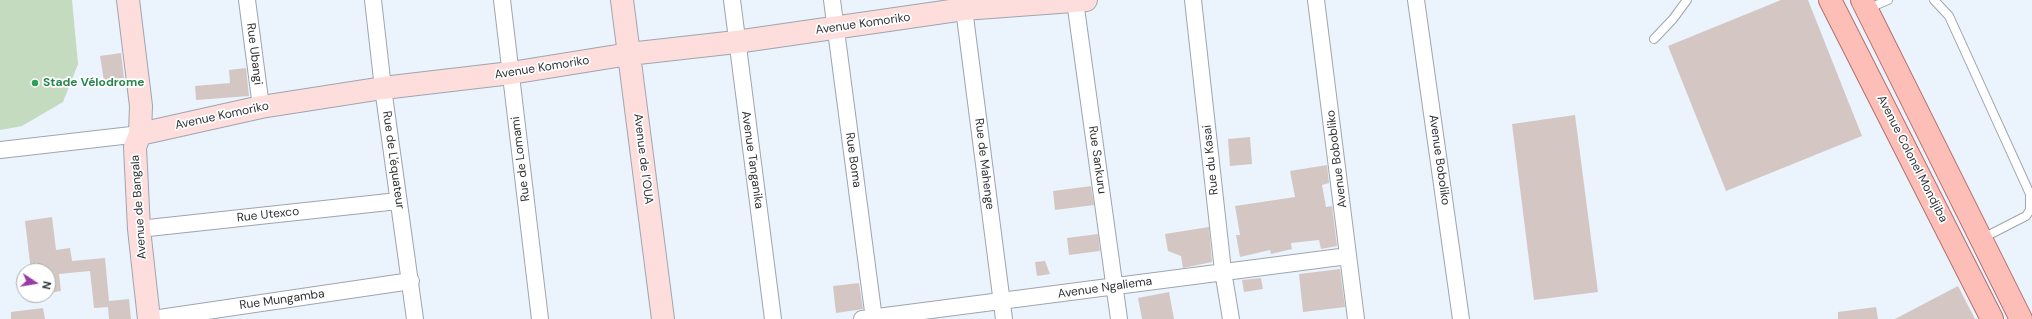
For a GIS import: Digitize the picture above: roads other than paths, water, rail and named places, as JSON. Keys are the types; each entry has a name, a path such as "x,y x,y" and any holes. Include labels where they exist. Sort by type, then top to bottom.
{"main road":[{"name":"Avenue Colonel Mondjiba","path":"1830,0 1992,319"},
{"path":"1864,5 2021,319"}],"street":[{"name":"Avenue de Bangala","path":"128,0 140,93 140,134 135,147 138,229 150,319"},
{"name":"Rue Ubangi","path":"247,0 261,107"},
{"name":"Rue de L'équateur","path":"373,0 383,88 398,201 411,281 415,319"},
{"name":"Rue de Lomami","path":"502,0 540,319"},
{"name":"Avenue de l’OUA","path":"622,0 663,319"},
{"name":"Avenue Tanganika","path":"732,0 736,42 773,319"},
{"name":"Rue Boma","path":"832,0 870,318"},
{"name":"Avenue Komoriko","path":"0,150 140,134 261,107 383,88 511,73 629,54 736,42 964,9 1078,0"},
{"name":"Rue Sankuru","path":"1078,0 1119,319"},
{"name":"Rue du Kasai","path":"1193,0 1223,271 1231,319"},
{"name":"Avenue Bobobliko","path":"1316,0 1337,153 1356,319"},
{"name":"Avenue Boboliko","path":"1416,0 1461,319"},
{"name":"Rue de Mahenge","path":"964,9 1004,319"},
{"name":"Rue Utexco","path":"138,229 398,201"},
{"name":"Avenue Ngaliema","path":"870,318 1002,302 1223,271 1348,256"},
{"name":"Rue Mungamba","path":"153,319 411,281"}],"lane":[{"path":"1654,39 1673,19 1687,0"},
{"path":"1864,5 1888,0"},
{"path":"1934,0 1949,16 2030,194 2030,210 2026,216 1981,239"}],"place":[{"name":"Stade Vélodrome","path":"35,83"}]}
